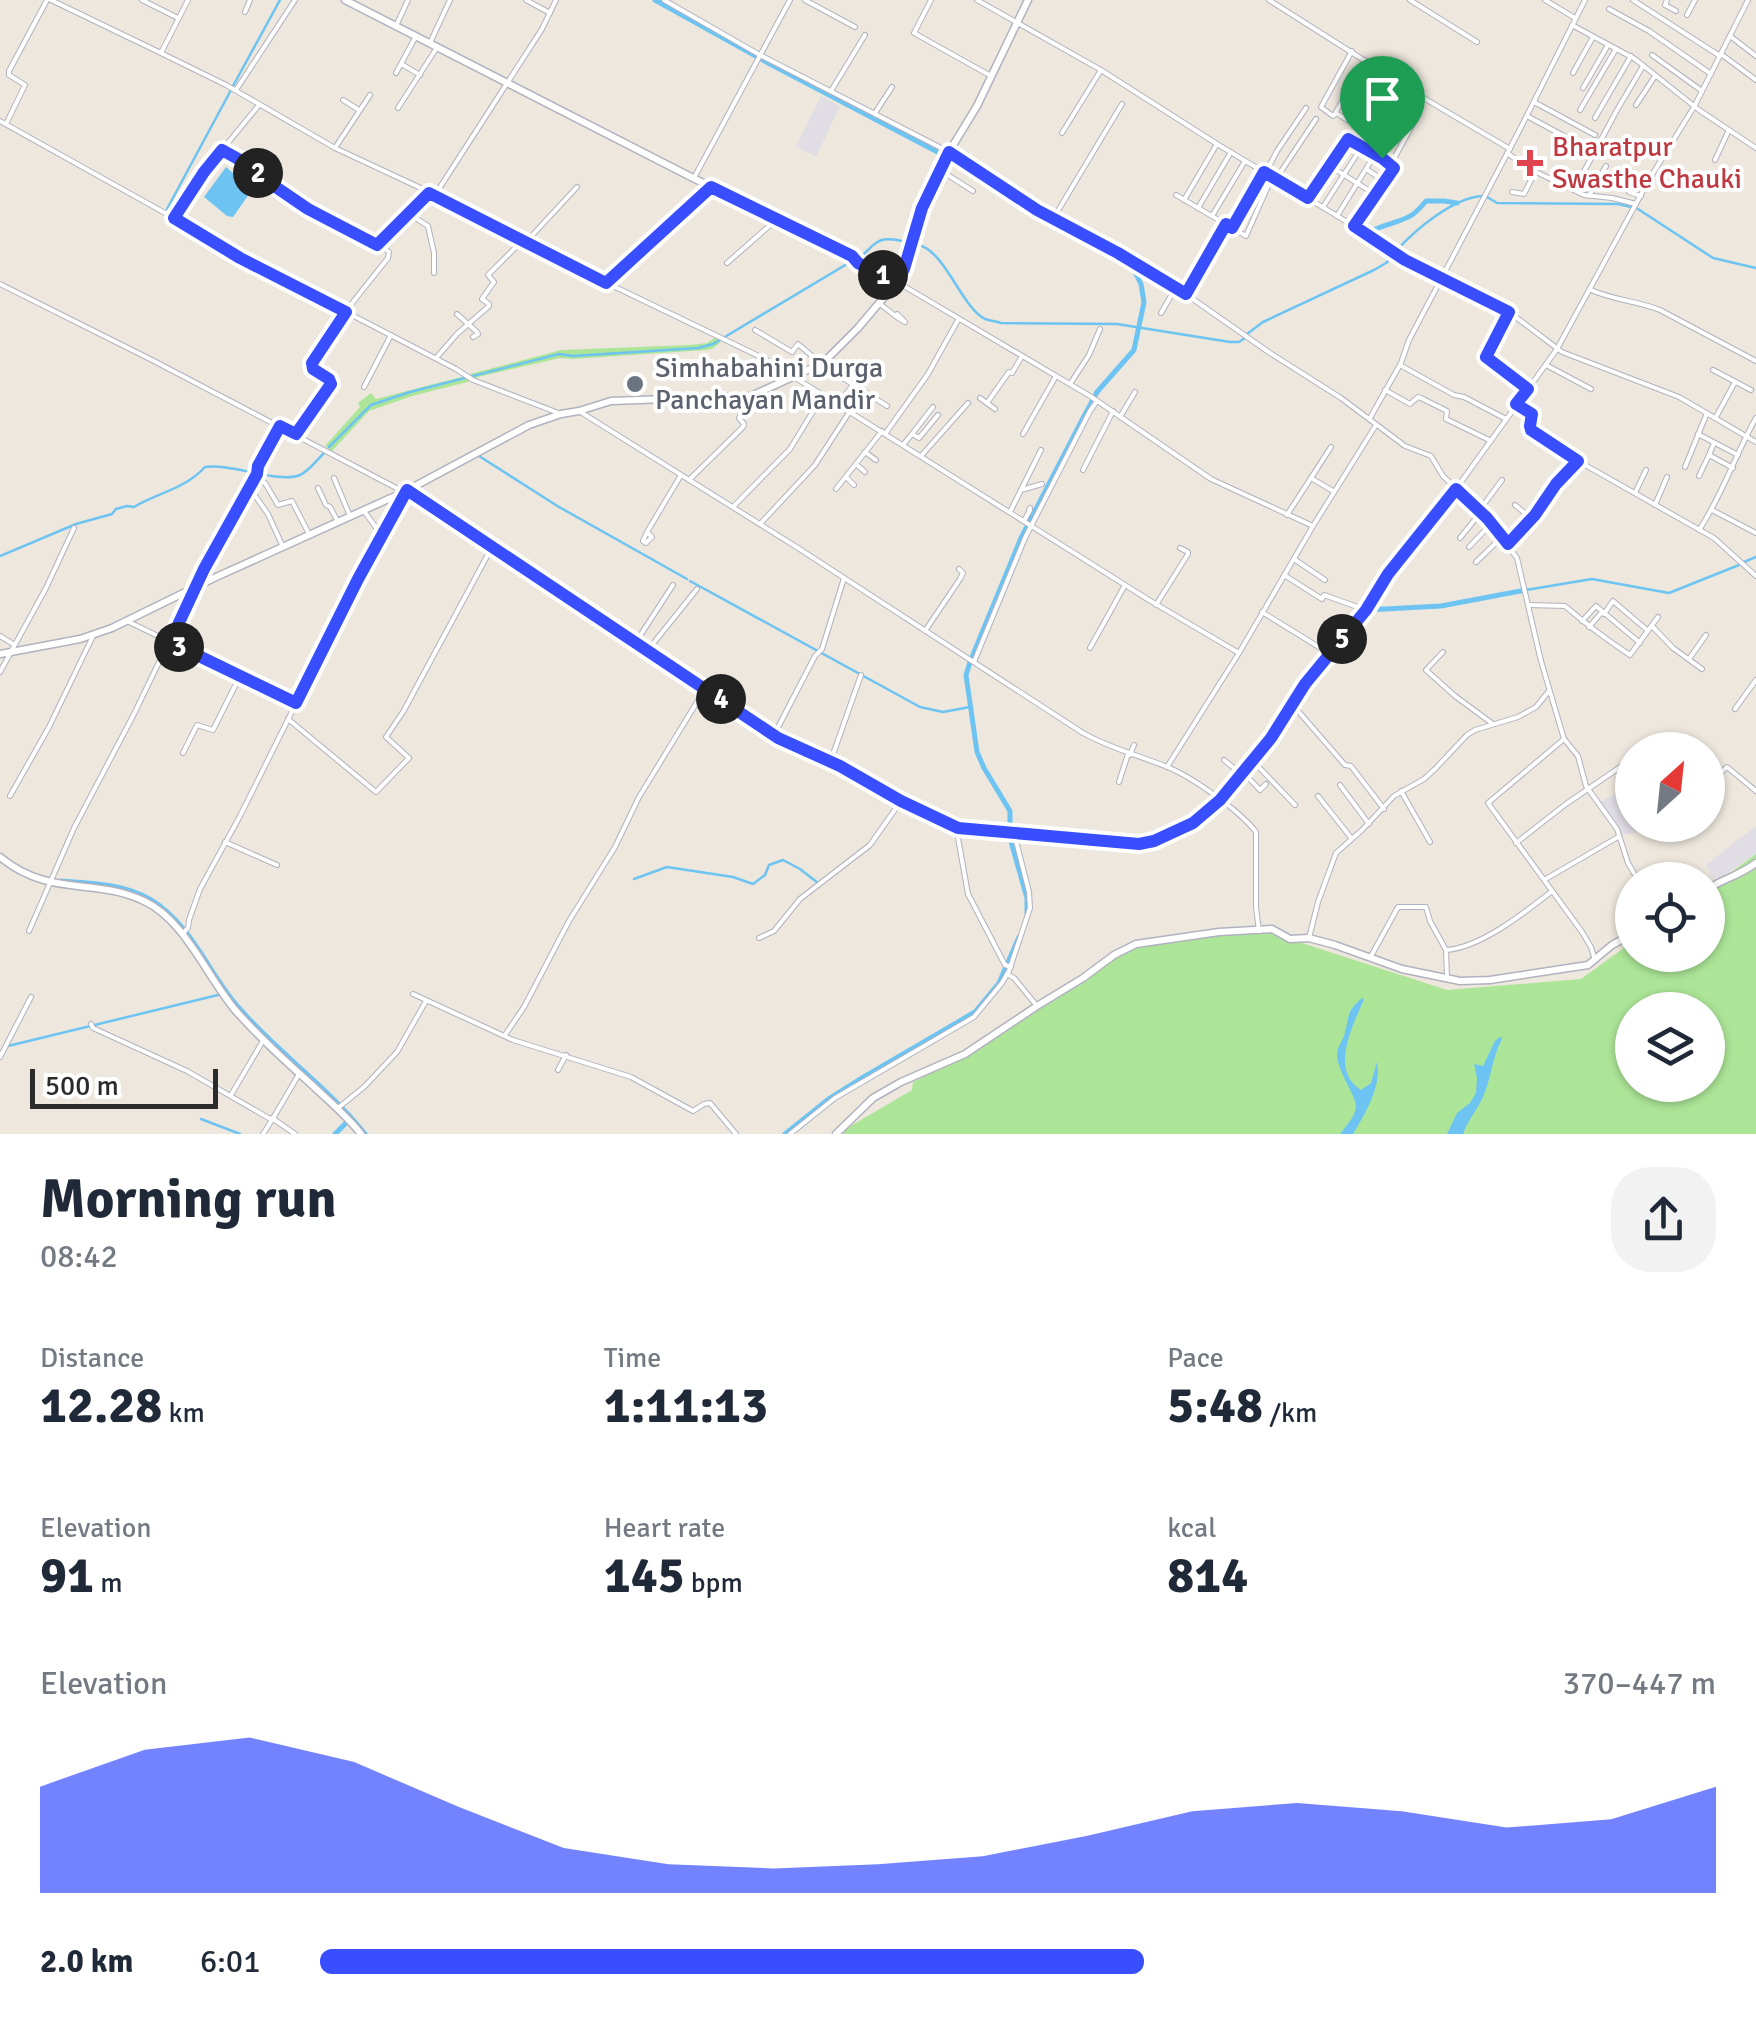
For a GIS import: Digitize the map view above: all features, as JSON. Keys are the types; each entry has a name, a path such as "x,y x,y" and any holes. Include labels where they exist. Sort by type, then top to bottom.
{"main road":[{"path":"344,0 852,256"},
{"path":"0,654 13,648 93,635 127,621 406,491 529,425 610,401 750,396 822,364 897,282 922,208 1028,0"},
{"path":"0,858 30,876 112,891 143,900 160,910 185,932 234,1009 299,1074 340,1106 361,1134"},
{"path":"1725,880 1756,863"},
{"path":"836,1134 872,1098 965,1054 1130,946 1218,932 1272,929 1290,939 1309,938 1336,945 1402,969 1460,980 1490,980 1588,965 1615,943"}],"street":[{"path":"561,414 472,380 240,258 3,123 25,84 9,75 9,71 49,0 236,90 335,148 765,359 1238,653"},
{"path":"142,0 178,18"},
{"path":"161,53 188,0"},
{"path":"244,12 250,0"},
{"path":"236,90 295,0"},
{"path":"396,26 408,0"},
{"path":"398,108 420,75 450,0"},
{"path":"526,0 550,14"},
{"path":"380,245 432,194 508,82 556,0"},
{"path":"664,0 759,58 876,114 1176,287 1405,446 1428,454 1443,476 1492,523 1520,567 1564,739 1578,756 1589,790 1615,830"},
{"path":"694,178 790,0"},
{"path":"805,0 855,27"},
{"path":"931,0 914,33 991,76"},
{"path":"978,0 1100,70 1405,260 1509,312 1557,350 1668,392 1756,442"},
{"path":"1269,0 1536,172 1590,196 1636,204"},
{"path":"1410,0 1478,42"},
{"path":"1545,0 1575,18"},
{"path":"1369,419 1584,0"},
{"path":"1633,0 1756,80"},
{"path":"1667,0 1665,5 1676,10"},
{"path":"0,284 406,491 774,736 901,801 956,827 1139,844 1193,823 1220,800 1271,738 1292,704 1557,350 1694,107 1748,0"},
{"path":"1687,15 1694,2 1701,7"},
{"path":"1609,9 1649,31 1710,74"},
{"path":"1572,25 1630,56 1728,132 1756,148"},
{"path":"832,91 865,34"},
{"path":"396,73 416,36"},
{"path":"1730,36 1756,56"},
{"path":"1572,73 1593,37"},
{"path":"1584,88 1608,45"},
{"path":"1580,110 1616,49"},
{"path":"1352,52 1321,107 1333,116 1365,60"},
{"path":"1652,55 1702,90"},
{"path":"1595,118 1630,56"},
{"path":"401,64 420,75"},
{"path":"1574,190 1643,66"},
{"path":"1336,113 1349,121 1378,68"},
{"path":"1062,133 1100,70"},
{"path":"1636,105 1654,76"},
{"path":"402,83 411,89"},
{"path":"876,114 892,87"},
{"path":"335,148 370,95"},
{"path":"343,100 359,110"},
{"path":"1534,102 1595,135"},
{"path":"1053,219 1122,104"},
{"path":"174,218 204,172 260,106"},
{"path":"1232,228 1306,108"},
{"path":"1527,116 1588,148"},
{"path":"1176,195 1246,236 1274,178 1316,119"},
{"path":"1390,166 1416,120"},
{"path":"1715,160 1728,132"},
{"path":"1308,198 1348,139 1382,158 1394,168 1354,226"},
{"path":"1184,200 1218,144"},
{"path":"1323,207 1361,148"},
{"path":"222,150 308,209 380,245 390,255 312,363 313,369 331,384 296,434"},
{"path":"1198,208 1231,152"},
{"path":"1337,216 1375,156"},
{"path":"1212,216 1245,160"},
{"path":"1330,166 1376,194"},
{"path":"1590,196 1606,166"},
{"path":"1366,169 1385,181"},
{"path":"940,170 972,191"},
{"path":"1512,192 1524,194 1536,172"},
{"path":"435,358 490,306 482,300 494,282 488,274 577,187"},
{"path":"606,283 711,187"},
{"path":"1629,192 1641,196"},
{"path":"409,214 428,226 434,273"},
{"path":"726,263 776,220"},
{"path":"1186,294 1226,224"},
{"path":"852,256 1090,396 1211,479 1313,526"},
{"path":"1161,313 1176,287"},
{"path":"1590,290 1646,304 1756,361"},
{"path":"880,304 906,322 897,314"},
{"path":"1509,312 1486,357 1528,389"},
{"path":"457,314 478,334 473,337"},
{"path":"836,489 928,374 959,319"},
{"path":"1070,384 1100,329"},
{"path":"755,330 792,352 798,344 887,406"},
{"path":"364,387 391,335"},
{"path":"987,403 1022,356"},
{"path":"1400,364 1506,419"},
{"path":"1546,364 1591,389"},
{"path":"1713,370 1751,390"},
{"path":"1022,434 1056,376"},
{"path":"1715,418 1735,382"},
{"path":"838,404 853,384"},
{"path":"1384,390 1410,404 1421,398 1446,411 1446,419 1490,441"},
{"path":"1120,416 1135,392"},
{"path":"733,507 790,449 824,395"},
{"path":"688,480 743,427 739,418 750,396"},
{"path":"980,398 995,409"},
{"path":"972,661 1031,525 1097,401"},
{"path":"922,456 968,403"},
{"path":"1516,404 1532,414 1531,430 1714,538 1756,576"},
{"path":"904,445 933,407"},
{"path":"580,411 1084,733 1108,747 1167,766 1220,800 1256,832 1259,931"},
{"path":"1082,470 1113,411"},
{"path":"760,524 815,465 850,412"},
{"path":"1686,466 1707,413"},
{"path":"912,434 919,438 938,415"},
{"path":"1699,530 1756,418"},
{"path":"1167,766 1376,425"},
{"path":"29,931 74,828 280,426"},
{"path":"1698,434 1738,456"},
{"path":"1699,476 1714,444"},
{"path":"1287,516 1331,447"},
{"path":"1010,512 1041,450"},
{"path":"866,452 876,460"},
{"path":"1709,455 1732,468"},
{"path":"1508,544 1578,461"},
{"path":"856,464 865,472"},
{"path":"1635,493 1646,470"},
{"path":"256,474 278,505 292,501 309,534"},
{"path":"647,532 681,475"},
{"path":"846,477 854,484"},
{"path":"1655,505 1667,477"},
{"path":"334,478 350,516"},
{"path":"1311,478 1334,492"},
{"path":"1460,538 1502,480"},
{"path":"1021,490 1042,484"},
{"path":"249,487 283,546"},
{"path":"318,488 338,522"},
{"path":"185,932 200,889 406,491"},
{"path":"1024,521 1034,501"},
{"path":"1515,505 1531,518"},
{"path":"364,510 382,536"},
{"path":"1712,510 1756,533"},
{"path":"1469,548 1492,523"},
{"path":"0,672 74,528"},
{"path":"1476,562 1502,536"},
{"path":"288,719 376,792 410,758 386,737 492,547"},
{"path":"1156,605 1188,554 1180,548"},
{"path":"1294,558 1325,580"},
{"path":"926,631 960,580 963,574 958,568"},
{"path":"1284,575 1322,599 1324,595 1366,610"},
{"path":"774,736 814,656 822,649 844,578"},
{"path":"636,642 673,585"},
{"path":"1090,648 1125,585"},
{"path":"648,650 697,589"},
{"path":"1589,627 1610,599 1702,668"},
{"path":"1529,605 1563,605 1628,654 1633,654 1658,616"},
{"path":"1582,621 1595,606 1640,644"},
{"path":"1262,612 1330,654"},
{"path":"127,621 296,703"},
{"path":"10,796 49,727 93,635"},
{"path":"1688,659 1706,635"},
{"path":"0,636 13,648"},
{"path":"1443,652 1426,670 1493,724"},
{"path":"830,762 861,675"},
{"path":"182,753 197,726 214,730 240,676"},
{"path":"1735,710 1756,680"},
{"path":"505,1036 571,917 616,847 639,797 706,688"},
{"path":"1309,938 1336,853 1400,791 1424,779 1467,735 1518,717 1536,707 1549,691"},
{"path":"1292,704 1345,765 1351,766 1384,808"},
{"path":"1564,739 1488,803 1591,947 1596,960"},
{"path":"1119,782 1134,745"},
{"path":"1224,760 1260,790 1266,784"},
{"path":"1252,760 1295,805"},
{"path":"1725,769 1756,791"},
{"path":"1516,843 1615,771"},
{"path":"1340,785 1368,824"},
{"path":"1400,791 1430,842"},
{"path":"1318,796 1352,839"},
{"path":"759,938 772,933 800,899 870,845 901,801"},
{"path":"956,827 968,894 1008,966"},
{"path":"790,1134 835,1098 974,1017 1008,974 1031,902 1011,832"},
{"path":"1544,880 1615,838"},
{"path":"226,842 277,865"},
{"path":"1446,950 1461,949 1480,940 1552,891"},
{"path":"1370,958 1398,907 1426,907 1446,950 1447,978"},
{"path":"1008,974 1037,1006"},
{"path":"413,994 505,1036 631,1077 693,1111 710,1104 736,1134"},
{"path":"0,1057 31,997"},
{"path":"340,1106 398,1052 426,1001"},
{"path":"92,1026 187,1070 294,1134"},
{"path":"230,1097 264,1039"},
{"path":"558,1070 566,1055"},
{"path":"263,1134 299,1074"}],"shaded area":[{"path":"821,96 840,106 816,157 796,146"},
{"path":"1615,794 1615,830 1598,803"},
{"path":"1756,826 1756,853 1725,875 1725,862 1710,862"}],"green space":[{"path":"716,337 721,342 712,349 560,358 477,380 470,374 561,350 690,345 707,343"},
{"path":"465,376 471,381 369,411 332,451 325,446 360,407 358,403 371,393 376,399"},
{"path":"1756,854 1756,1134 837,1134 912,1090 913,1082 967,1056 1137,947 1209,936 1271,933 1447,990 1581,979 1615,954 1615,972 1725,972 1725,877"}],"water":[{"path":"226,167 243,182 253,185 233,217 204,197"},
{"path":"1362,998 1346,1047 1346,1071 1361,1090 1371,1083 1377,1062 1377,1081 1353,1134 1340,1134 1356,1107 1337,1051 1351,1010"},
{"path":"1500,1037 1481,1102 1463,1134 1447,1134 1457,1113 1476,1093 1474,1064 1483,1066"}],"waterway":[{"path":"233,86 280,0"},
{"path":"655,0 968,168 1039,216 1123,260 1141,284 1144,302 1134,350 1097,392 1021,538 966,675 977,752 1010,811 1010,838 1027,898 1027,913"},
{"path":"167,209 231,90"},
{"path":"1397,250 1447,209 1481,196"},
{"path":"1487,197 1497,203 1631,207"},
{"path":"1365,232 1410,216 1426,201 1457,203"},
{"path":"1638,209 1713,258 1756,268"},
{"path":"857,258 880,241 909,242"},
{"path":"915,244 935,256 976,312 987,320 1117,324 1230,342 1245,338"},
{"path":"1247,334 1263,322 1374,270 1393,256"},
{"path":"329,447 371,405 410,392 559,354 698,348 713,344 852,261"},
{"path":"0,556 76,524 112,514 116,509 134,507 180,486 205,467 291,477 307,471 324,453"},
{"path":"479,456 559,507 687,579"},
{"path":"1744,562 1756,557"},
{"path":"1526,590 1592,579 1669,593 1739,565"},
{"path":"690,581 920,707 943,712 970,707"},
{"path":"1366,610 1441,606 1526,590"},
{"path":"634,879 667,867 753,884 765,875 769,865 783,860 818,883"},
{"path":"61,881 130,891 166,911 189,936 239,1008 365,1134"},
{"path":"785,1134 830,1098 975,1012 999,983 1019,937"},
{"path":"8,1046 218,995"},
{"path":"201,1119 240,1134"},
{"path":"335,1134 347,1122"}],"place":[{"name":"Bharatpur Swasthe Chauki","path":"1530,163"},
{"name":"Simhabahini Durga Panchayan Mandir","path":"635,384"}],"route":[{"path":"1348,139 1382,158 1394,168 1354,226 1405,260 1509,312 1486,357 1528,389 1516,404 1532,414 1531,430 1578,461 1508,544 1456,489 1305,684 1271,738 1220,800 1193,823 1154,841 1139,844 958,828 778,738 407,490 296,703 170,642 280,426 296,434 331,384 331,380 313,369 312,363 346,312 240,258 174,218 222,150 321,217 377,245 429,193 606,283 711,187 897,282 922,208 949,152 1037,210 1186,294 1226,224 1232,228 1264,172 1308,198 1348,139"}]}
